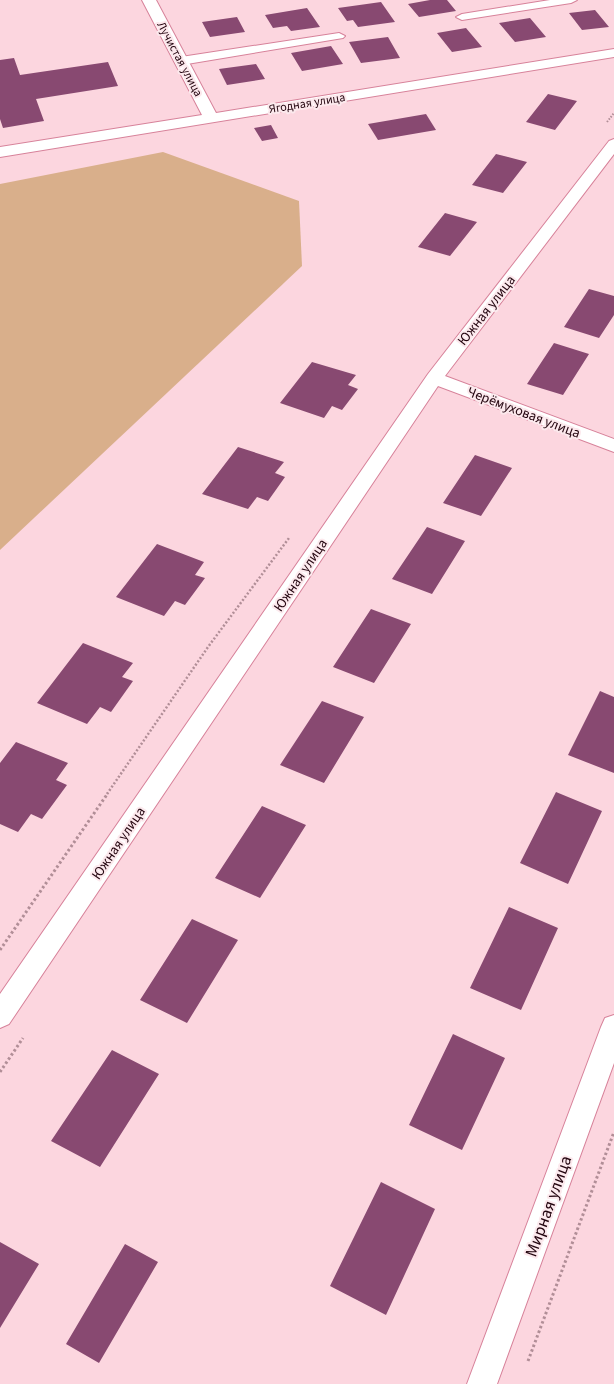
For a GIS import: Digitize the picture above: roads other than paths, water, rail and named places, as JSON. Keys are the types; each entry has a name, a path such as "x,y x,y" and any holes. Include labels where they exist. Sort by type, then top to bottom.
{"street":[{"name":"Лучистая улица","path":"149,0 211,118"},
{"name":"Ягодная улица","path":"0,152 614,53"},
{"name":"Южная улица","path":"0,1016 434,378 614,144"},
{"name":"Черёмуховая улица","path":"434,378 614,446"},
{"name":"Мирная улица","path":"482,1384 614,1027"}],"lane":[{"path":"462,17 571,0"},
{"path":"181,61 339,36"}]}
